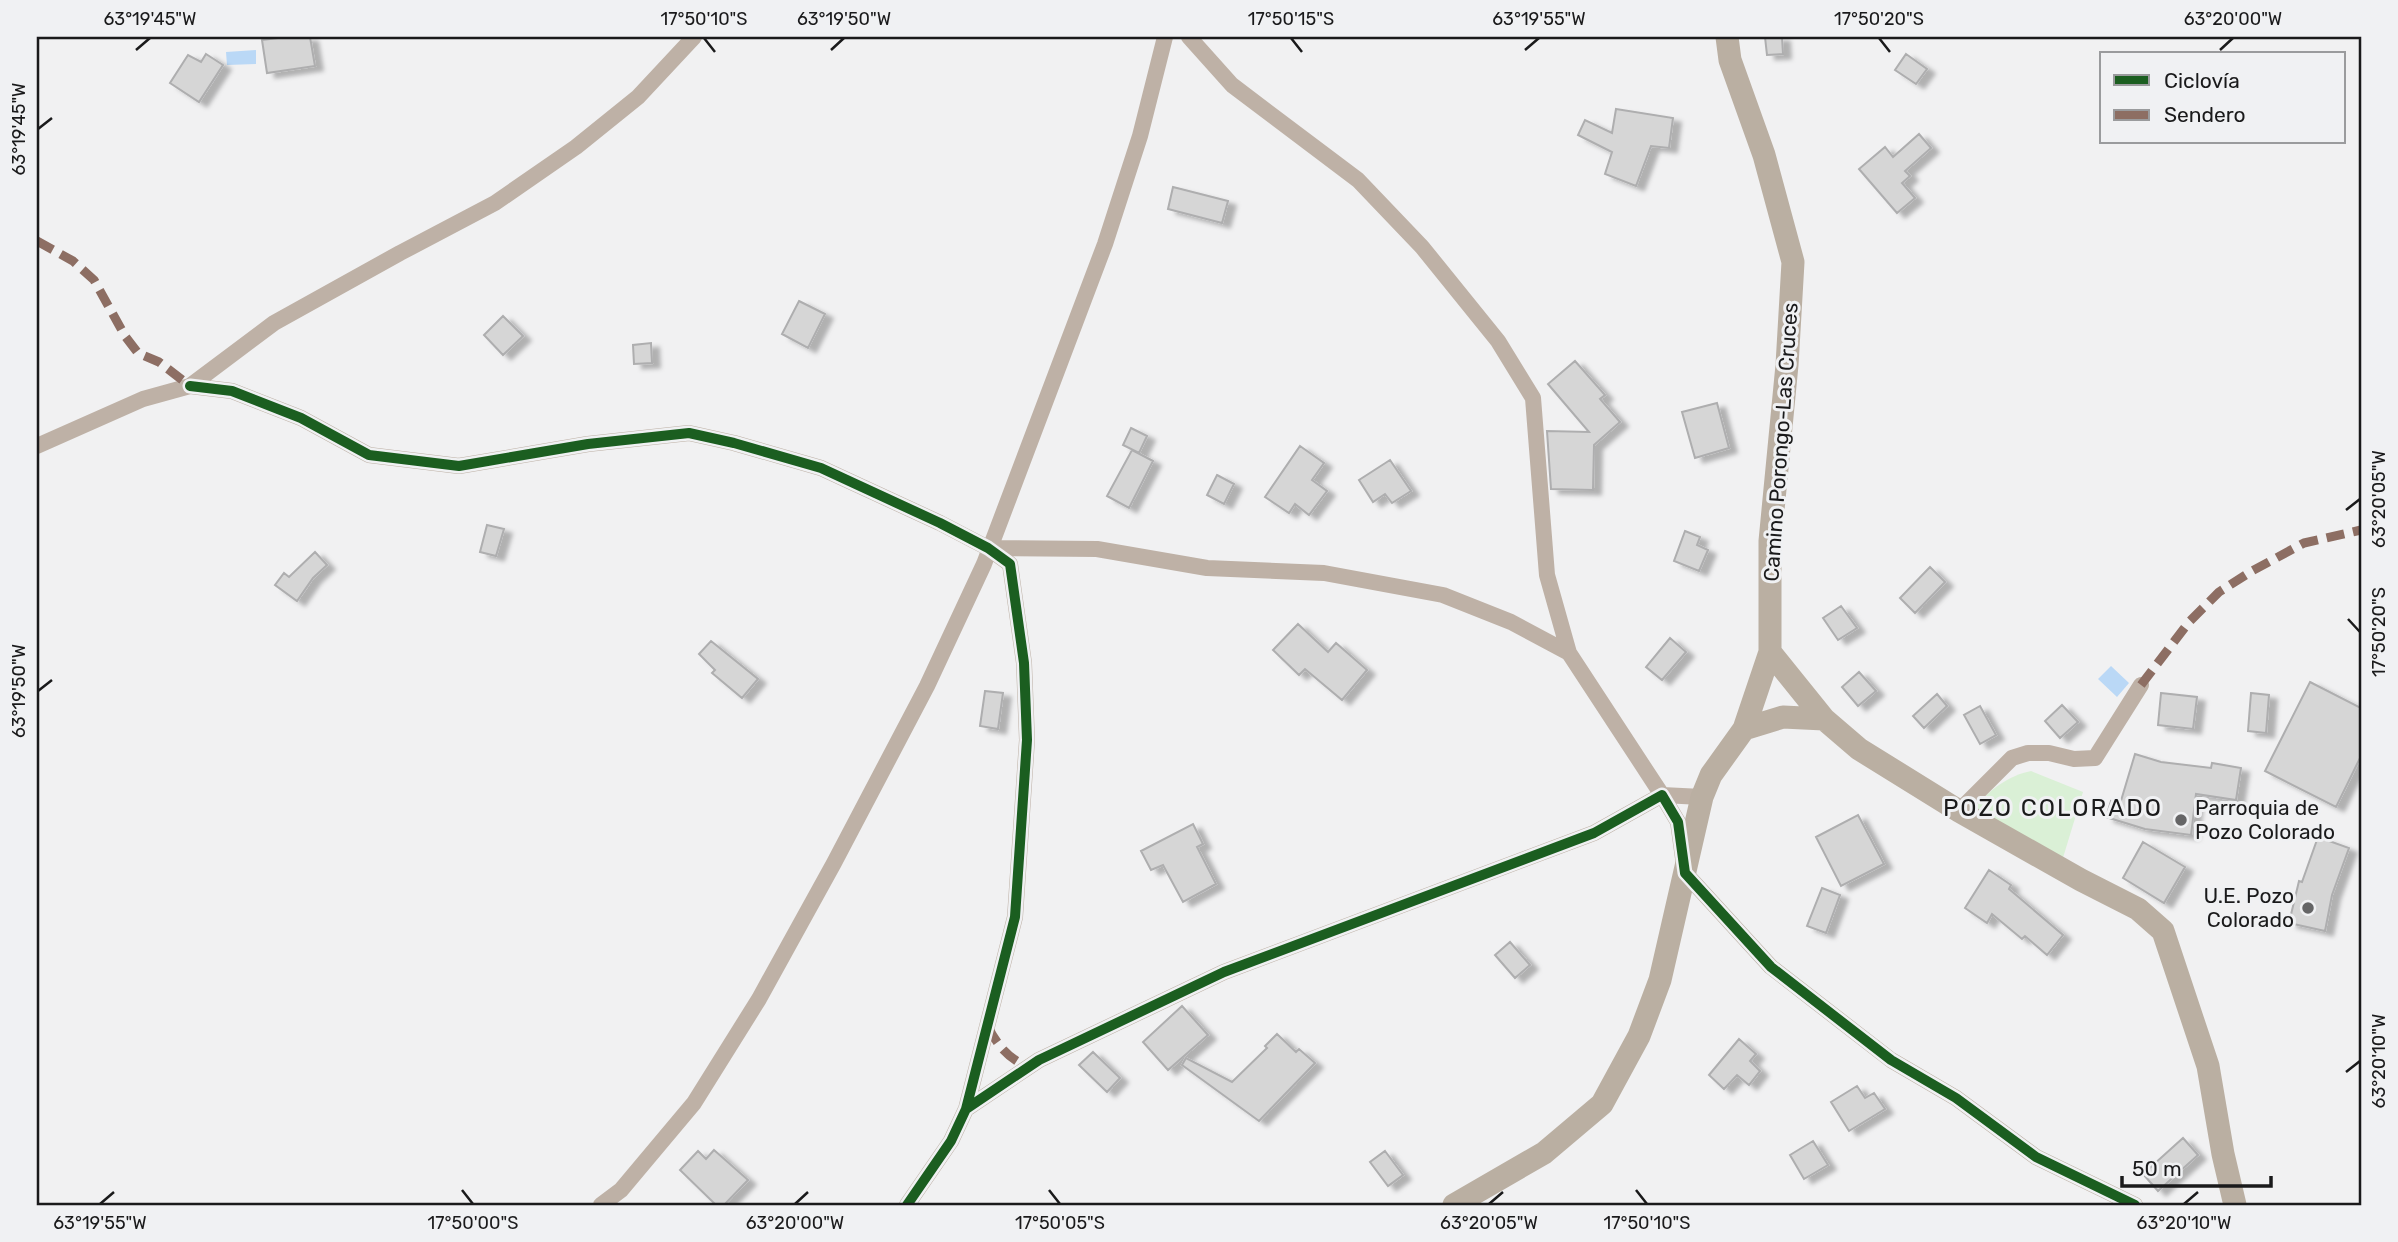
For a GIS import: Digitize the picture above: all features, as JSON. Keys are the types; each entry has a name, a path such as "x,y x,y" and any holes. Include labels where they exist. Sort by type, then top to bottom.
{"main road":[{"name":"Camino Porongo-Las Cruces","path":"1454,1205 1544,1153 1602,1104 1639,1036 1660,980 1702,797 1711,775 1744,729 1770,652 1770,541 1787,365 1793,262 1764,155 1730,60 1727,37"},
{"path":"1770,652 1824,719 1859,749 1959,811 2138,909 2163,931 2208,1066 2235,1205"},
{"path":"1744,729 1783,717 1824,719"}],"street":[{"path":"37,446 143,399 190,386 274,323 505,196 576,147 638,97 694,37"},
{"path":"601,1205 621,1190 694,1103 759,999 834,863 926,686 984,564 1105,244 1140,136 1166,37"},
{"path":"1189,37 1232,85 1358,180 1422,247 1498,341 1533,398 1547,575 1569,653 1678,822 1685,873 1771,967 1891,1060 1956,1098 2036,1157 2135,1205"},
{"path":"190,386 241,394 301,418 369,455 458,467 588,444 689,433 821,468 940,523 988,548 1010,564 1024,663 1027,740 1015,917 966,1109 951,1141 907,1205"},
{"path":"988,548 1097,549 1207,568 1324,573 1443,595 1511,622 1569,653"},
{"path":"1959,811 2012,758 2028,753 2049,753 2074,759 2095,758 2141,685"},
{"path":"966,1109 1039,1060 1224,972 1594,832 1662,795 1702,797"}],"green space":[{"path":"2031,771 2083,792 2062,861 1975,808 2000,784"}],"water":[{"path":"256,50 256,64 227,65 226,52"},
{"path":"2111,666 2129,683 2117,697 2098,679"}],"building":[{"path":"310,37 315,66 267,73 262,40"},
{"path":"1765,37 1782,37 1783,54 1767,55"},
{"path":"206,54 223,65 199,102 170,83 188,55 201,62"},
{"path":"1906,54 1927,69 1916,84 1895,70"},
{"path":"1616,109 1673,118 1669,148 1651,146 1636,186 1605,174 1612,152 1578,135 1585,120 1612,133"},
{"path":"1919,134 1931,148 1905,171 1910,176 1902,183 1915,198 1897,213 1859,169 1885,147 1893,157"},
{"path":"1173,187 1228,201 1222,223 1168,209"},
{"path":"799,301 825,314 808,348 782,334"},
{"path":"503,316 523,336 503,355 484,335"},
{"path":"651,343 652,363 634,364 633,345"},
{"path":"1575,361 1605,395 1600,399 1620,422 1594,445 1593,490 1551,489 1547,431 1589,432 1548,384"},
{"path":"1717,403 1729,448 1695,458 1682,412"},
{"path":"1131,428 1147,436 1139,453 1123,445"},
{"path":"1300,446 1324,463 1312,480 1327,491 1309,515 1295,504 1289,513 1265,497"},
{"path":"1132,450 1153,461 1129,508 1107,496"},
{"path":"1390,460 1411,491 1392,503 1385,494 1373,502 1359,480"},
{"path":"1217,475 1234,484 1224,504 1207,495"},
{"path":"487,525 504,529 496,556 480,552"},
{"path":"1685,531 1700,537 1697,545 1708,550 1699,571 1674,561"},
{"path":"315,552 327,565 313,578 297,601 275,585 284,573 289,577"},
{"path":"1930,567 1945,582 1915,613 1900,598"},
{"path":"1841,606 1857,628 1838,640 1823,618"},
{"path":"1298,624 1328,652 1336,643 1367,670 1342,700 1305,669 1299,675 1273,650"},
{"path":"1670,638 1686,652 1662,680 1646,667"},
{"path":"711,641 758,679 742,698 712,673 715,670 699,654"},
{"path":"1859,672 1876,691 1858,706 1842,687"},
{"path":"2310,682 2361,708 2361,756 2336,807 2265,771"},
{"path":"985,691 1003,693 998,729 980,726"},
{"path":"2161,693 2197,697 2193,729 2158,725"},
{"path":"2251,693 2269,695 2266,733 2248,731"},
{"path":"1937,694 1947,706 1924,728 1913,716"},
{"path":"2062,705 2078,722 2060,738 2045,721"},
{"path":"1980,706 1996,735 1980,744 1964,715"},
{"path":"2135,754 2161,762 2211,768 2212,763 2241,768 2236,800 2196,794 2191,835 2145,829 2106,817 2111,801 2120,804"},
{"path":"1858,815 1884,864 1841,886 1816,837"},
{"path":"1193,824 1203,844 1197,847 1216,884 1183,902 1163,865 1151,870 1141,851"},
{"path":"2318,837 2349,848 2332,895 2325,931 2289,923 2299,881 2302,882"},
{"path":"2143,842 2185,867 2164,903 2123,878"},
{"path":"1989,870 2011,885 2009,889 2063,935 2047,955 2025,936 2022,939 1992,914 1987,923 1965,908"},
{"path":"1822,888 1840,895 1826,933 1807,926"},
{"path":"1510,942 1530,965 1515,978 1495,955"},
{"path":"1182,1006 1208,1035 1168,1070 1143,1042"},
{"path":"1277,1034 1296,1052 1299,1049 1315,1063 1259,1121 1182,1065 1186,1058 1232,1082 1267,1048 1265,1046"},
{"path":"1739,1039 1756,1054 1750,1061 1760,1071 1749,1085 1737,1075 1724,1089 1709,1075"},
{"path":"1093,1052 1120,1078 1107,1092 1079,1065"},
{"path":"1857,1086 1865,1098 1874,1093 1885,1109 1849,1131 1831,1102"},
{"path":"2183,1138 2198,1155 2158,1191 2143,1174"},
{"path":"1813,1141 1828,1165 1804,1179 1790,1155"},
{"path":"714,1150 748,1180 724,1205 716,1205 680,1170 698,1151 706,1159"},
{"path":"1385,1151 1403,1175 1388,1186 1370,1162"}],"marked path":[{"path":"37,241 73,261 94,280 125,336 138,353 159,362 190,386"},
{"path":"2141,685 2189,622 2219,592 2304,543 2361,530"},
{"path":"988,1027 1004,1051 1028,1067"}],"cycle path":[{"path":"190,386 232,391 301,418 369,455 459,466 588,444 689,433 821,468 940,523 988,548 1010,564 1024,663 1027,740 1015,917 966,1109 951,1141 907,1205"},
{"path":"966,1109 1039,1060 1224,972 1594,833 1662,795 1678,822 1685,873 1771,967 1891,1060 1956,1098 2036,1157 2135,1205"}],"place":[{"name":"Parroquia de Pozo Colorado","path":"2181,820"},
{"name":"U.E. Pozo Colorado","path":"2308,908"}],"district":[{"name":"POZO COLORADO","path":"2053,808"}]}
